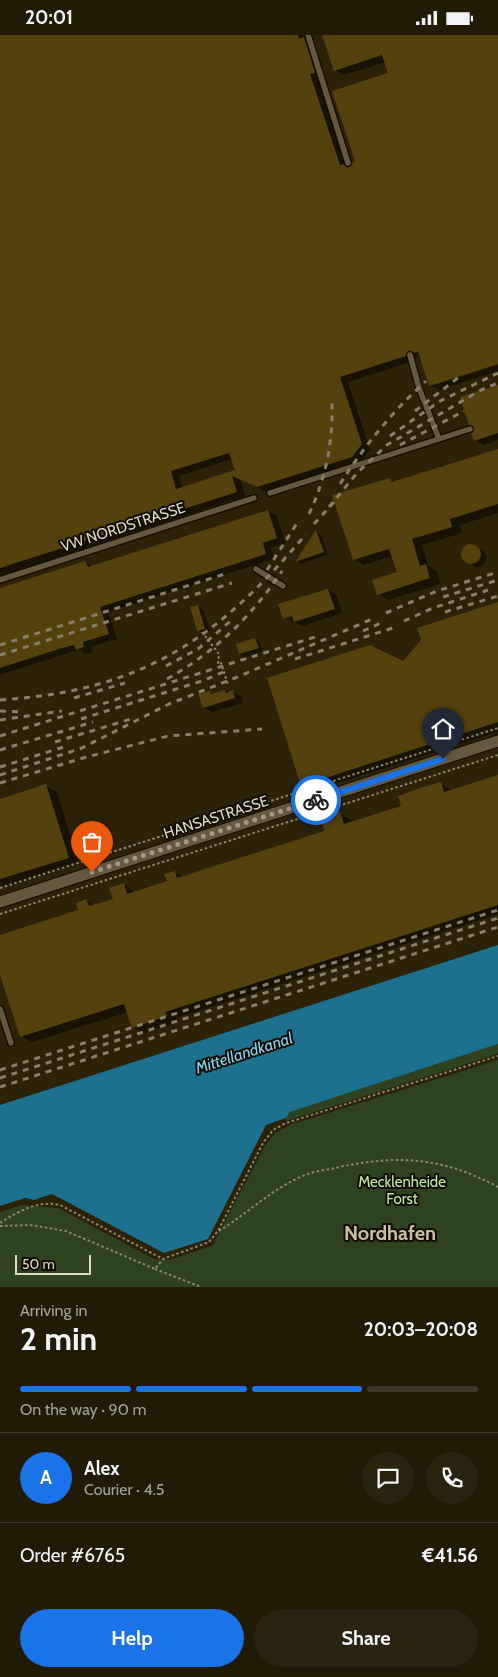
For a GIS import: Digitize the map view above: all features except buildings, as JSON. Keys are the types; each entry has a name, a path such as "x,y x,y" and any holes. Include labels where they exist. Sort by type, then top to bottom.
{"street":[{"name":"HANSASTRASSE","path":"0,902 498,741"}],"lane":[{"path":"308,35 348,163"},
{"path":"410,355 419,388 439,439"},
{"path":"270,493 470,429"},
{"name":"VW NORDSTRASSE","path":"0,580 254,498"},
{"path":"256,569 283,586"},
{"path":"0,1009 11,1043"}],"path":[{"path":"202,632 220,654 218,664 221,663 228,685"},
{"path":"0,887 498,728"},
{"path":"0,915 498,755"},
{"path":"218,1231 263,1143 273,1130 286,1123 498,1056"},
{"path":"155,1269 163,1259 204,1246 218,1231 266,1197 306,1175 356,1163 411,1159 452,1167 498,1187"},
{"path":"0,1223 14,1213 39,1203 55,1204 163,1259"},
{"path":"0,1226 30,1225 66,1231 201,1287"}],"green space":[{"path":"498,1044 498,1054 286,1121 286,1115 290,1112"},
{"name":"Mecklenheide Forst","path":"498,1060 498,1287 0,1287 0,1212 22,1205 58,1208 154,1259 169,1260 212,1246 265,1146 275,1133 290,1125"}],"water":[{"name":"Mittellandkanal","path":"498,945 498,1044 290,1112 286,1118 266,1125 208,1239 164,1253 52,1194 34,1200 25,1198 0,1206 0,1105"}],"railway":[{"path":"390,436 440,401 498,373"},
{"path":"415,411 459,377"},
{"path":"340,484 380,429 426,381"},
{"path":"329,507 357,473 387,445 481,390 498,383"},
{"path":"309,514 320,487 330,446 332,402"},
{"path":"400,445 464,411"},
{"path":"314,524 334,502"},
{"path":"267,570 299,520"},
{"path":"0,700 50,695 95,685 135,671 172,653 207,631 240,603 273,571 306,534"},
{"path":"167,679 201,657 231,632 258,603 282,571"},
{"path":"386,613 437,591 498,572"},
{"path":"0,645 228,573"},
{"path":"443,597 498,580"},
{"path":"0,655 232,583"},
{"path":"404,621 433,608 488,590"},
{"path":"445,612 498,596"},
{"path":"166,666 198,649 233,619"},
{"path":"0,775 82,748 169,704 240,676 372,619"},
{"path":"363,631 381,623"},
{"path":"295,659 393,628"},
{"path":"0,736 315,637"},
{"path":"81,719 205,680 223,672"},
{"path":"74,698 125,683"},
{"path":"0,711 24,712"},
{"path":"0,720 62,711"},
{"path":"55,742 131,719"},
{"path":"0,750 93,722"},
{"path":"0,783 83,758 168,736 262,729"},
{"path":"0,767 67,746"},
{"path":"0,1070 498,910"},
{"path":"0,1078 498,918"},
{"path":"0,1087 498,927"}],"way so far":[{"path":"92,872 316,800"}],"district":[{"name":"Nordhafen","path":"390,1233"}],"route":[{"path":"316,800 443,759"}]}
